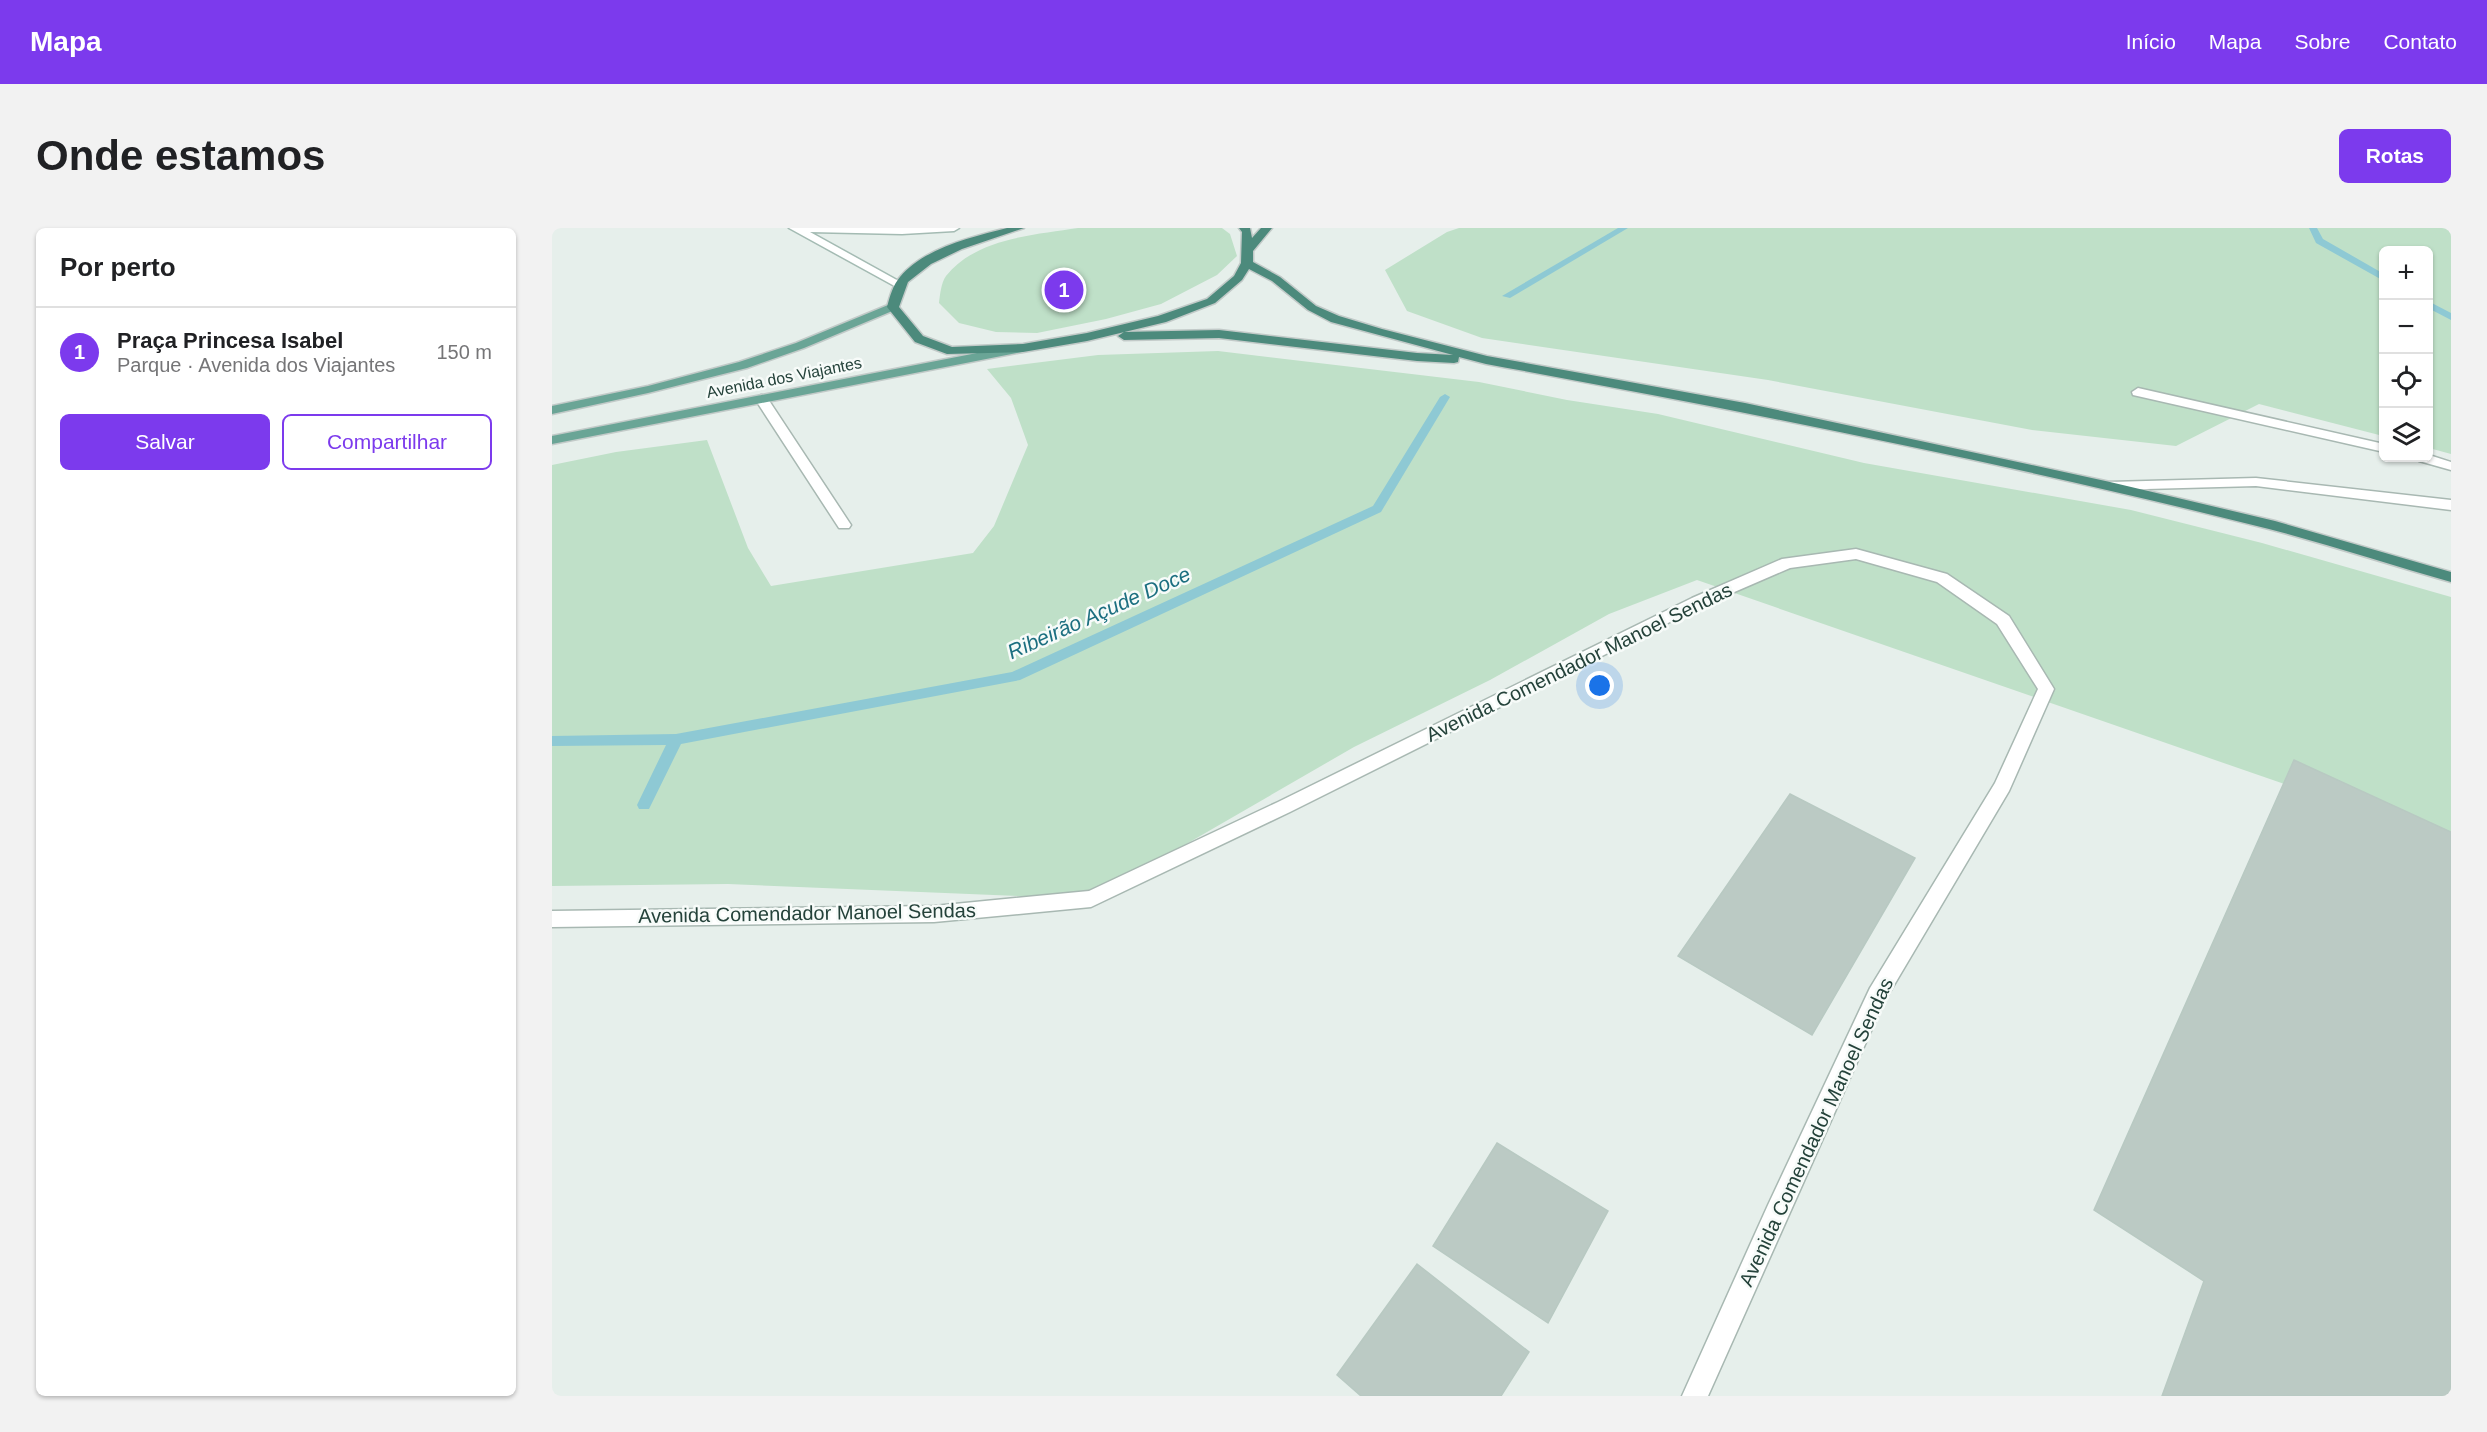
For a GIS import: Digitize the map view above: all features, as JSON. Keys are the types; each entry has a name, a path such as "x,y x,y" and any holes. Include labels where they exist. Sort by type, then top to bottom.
{"highway":[{"path":"1019,228 979,238 938,256 907,275 900,286 893,307 919,339 951,351 1023,348 1087,337 1162,319 1212,301 1238,278 1247,263 1247,231 1244,228"},
{"path":"1248,249 1267,228"},
{"path":"1247,263 1276,279 1312,308 1335,319 1486,360 1745,407 2110,486 2275,526 2451,577"},
{"path":"1087,337 1219,334 1417,357 1486,360"}],"main road":[{"name":"Avenida dos Viajantes","path":"552,410 642,392 745,364 893,307"},
{"name":"Avenida dos Viajantes","path":"552,440 1023,348"}],"street":[{"path":"795,228 902,231 954,228"},
{"path":"795,228 900,286"},
{"path":"2138,392 2379,447"},
{"path":"761,399 844,525"},
{"path":"2433,461 2451,466"},
{"path":"2110,486 2256,482 2394,500 2451,504"},
{"name":"Avenida Comendador Manoel Sendas","path":"552,919 934,914 1091,899 1284,807 1697,602 1787,563 1856,554 1942,578 2003,620 2046,689 2003,786 1877,995 1776,1213 1695,1396"}],"green space":[{"path":"1078,228 1222,228 1230,234 1237,256 1217,275 1161,304 1106,319 1037,333 996,332 959,323 939,303 946,276 958,263 973,253 1007,240"},
{"path":"1459,228 2451,228 2451,454 2433,449 2433,246 2379,246 2379,435 2259,404 2176,446 2032,430 1768,380 1482,338 1407,311 1385,270 1447,232"},
{"path":"1218,351 1479,382 1567,400 1658,414 1864,463 2131,510 2262,543 2451,597 2451,842 1697,580 1609,614 1490,680 1354,747 1091,899 728,884 552,886 552,465 616,452 707,440 748,548 771,586 973,553 994,526 1028,445 1011,398 987,369 1098,355"}],"building":[{"path":"2294,760 2451,832 2451,1396 2162,1396 2204,1281 2094,1210"},
{"path":"1790,794 1915,858 1812,1035 1678,956"},
{"path":"1497,1143 1608,1211 1548,1323 1433,1246"},
{"path":"1417,1264 1529,1352 1501,1396 1361,1396 1337,1375"}],"waterway":[{"name":"Ribeirão Açude Doce","path":"1507,296 1624,228"},
{"path":"2313,228 2319,241 2379,275"},
{"path":"2433,307 2451,317"},
{"name":"Ribeirão Açude Doce","path":"676,739 1015,676 1377,509 1445,397"},
{"name":"Ribeirão Açude Doce","path":"552,741 676,739"},
{"path":"644,805 676,739"}],"place":[{"name":"Praça Princesa Isabel","path":"1064,290"}]}
